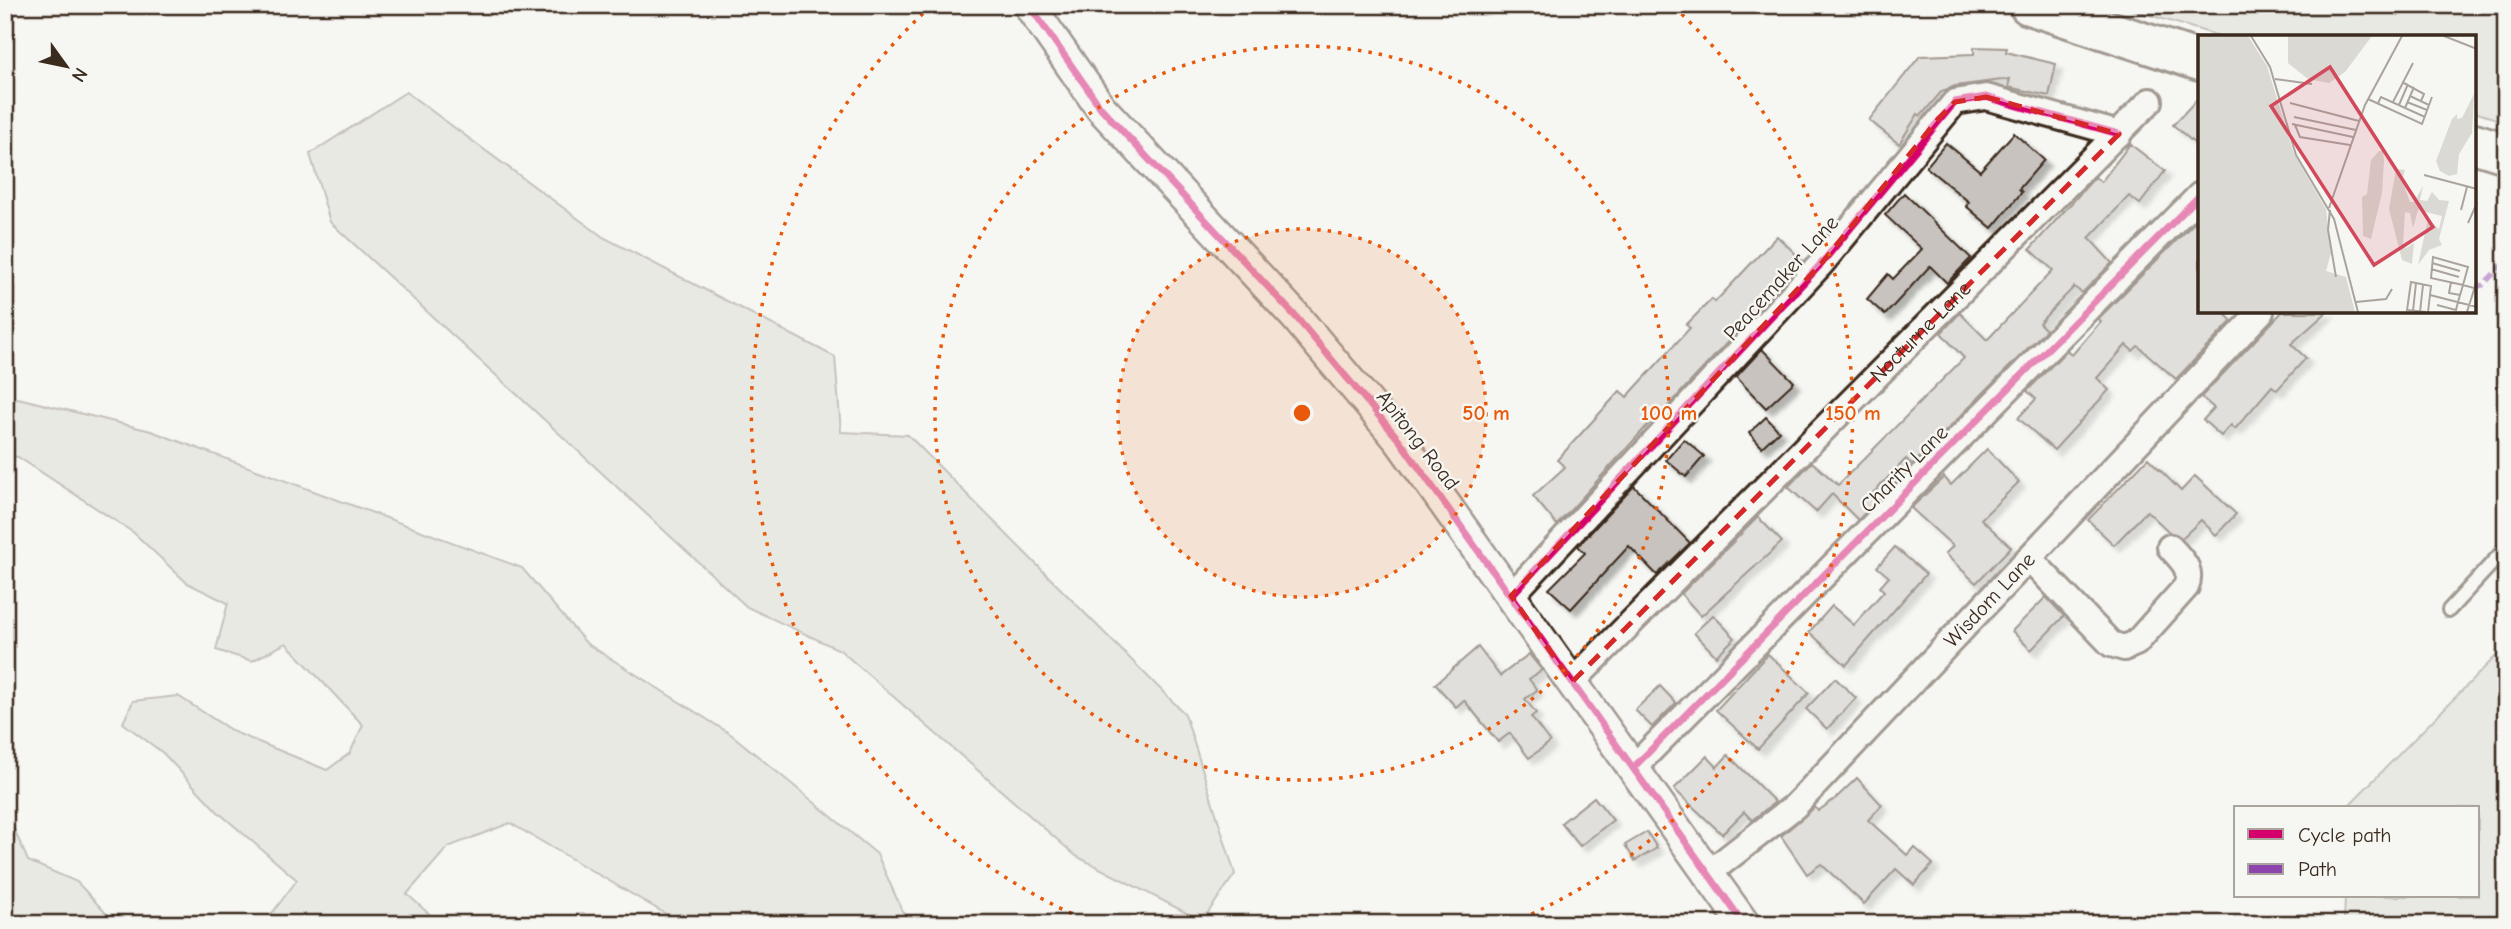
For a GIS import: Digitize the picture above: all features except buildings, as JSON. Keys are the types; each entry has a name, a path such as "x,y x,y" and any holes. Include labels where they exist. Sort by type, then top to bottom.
{"highway":[{"path":"2029,5 2198,60"},
{"path":"2476,144 2506,153"}],"street":[{"name":"Apitong Road","path":"1029,5 1101,108 1296,317 1400,441 1573,682 1706,875 1744,924"},
{"name":"Peacemaker Lane","path":"1511,596 1821,264 1955,102 1986,97 2119,134"},
{"name":"Nocturne Lane","path":"1573,682 2150,101"},
{"name":"Charity Lane","path":"1633,768 2198,197"},
{"name":"Wisdom Lane","path":"1706,875 1795,806 2260,313"},
{"path":"2029,558 2111,644 2124,648 2136,643 2186,587 2190,576 2186,565 2170,547"}],"lane":[{"path":"2449,610 2506,548"}],"highlighted area":[{"path":"1986,97 2119,134 1572,682 1511,596 1821,264 1938,119 1955,102"}],"shaded area":[{"path":"2116,5 2506,5 2506,122 2476,113 2476,35 2216,35"},
{"path":"406,92 603,237 835,357 841,432 908,435 1185,714 1235,874 1202,921 1076,856 840,650 747,607 330,222 310,154"},
{"path":"18,398 151,431 522,568 586,643 732,735 877,854 908,924 678,921 510,823 448,847 407,894 440,924 264,924 297,880 217,811 163,753 123,723 133,701 178,696 234,732 327,770 350,753 363,725 286,643 252,661 216,650 228,603 187,583 134,533 18,457 5,455 5,406"},
{"path":"2506,646 2506,924 2344,924 2345,898 2480,898 2480,806 2348,806"},
{"path":"5,823 14,829 28,861 77,882 116,924 5,924"}],"marked path":[{"path":"2476,287 2483,285 2506,261"}],"cycle path":[{"path":"1029,5 1101,108 1296,317 1400,441 1744,924"},
{"path":"1511,596 1821,264 1955,102 1986,97 2119,134"},
{"path":"1633,768 2198,197"}]}
